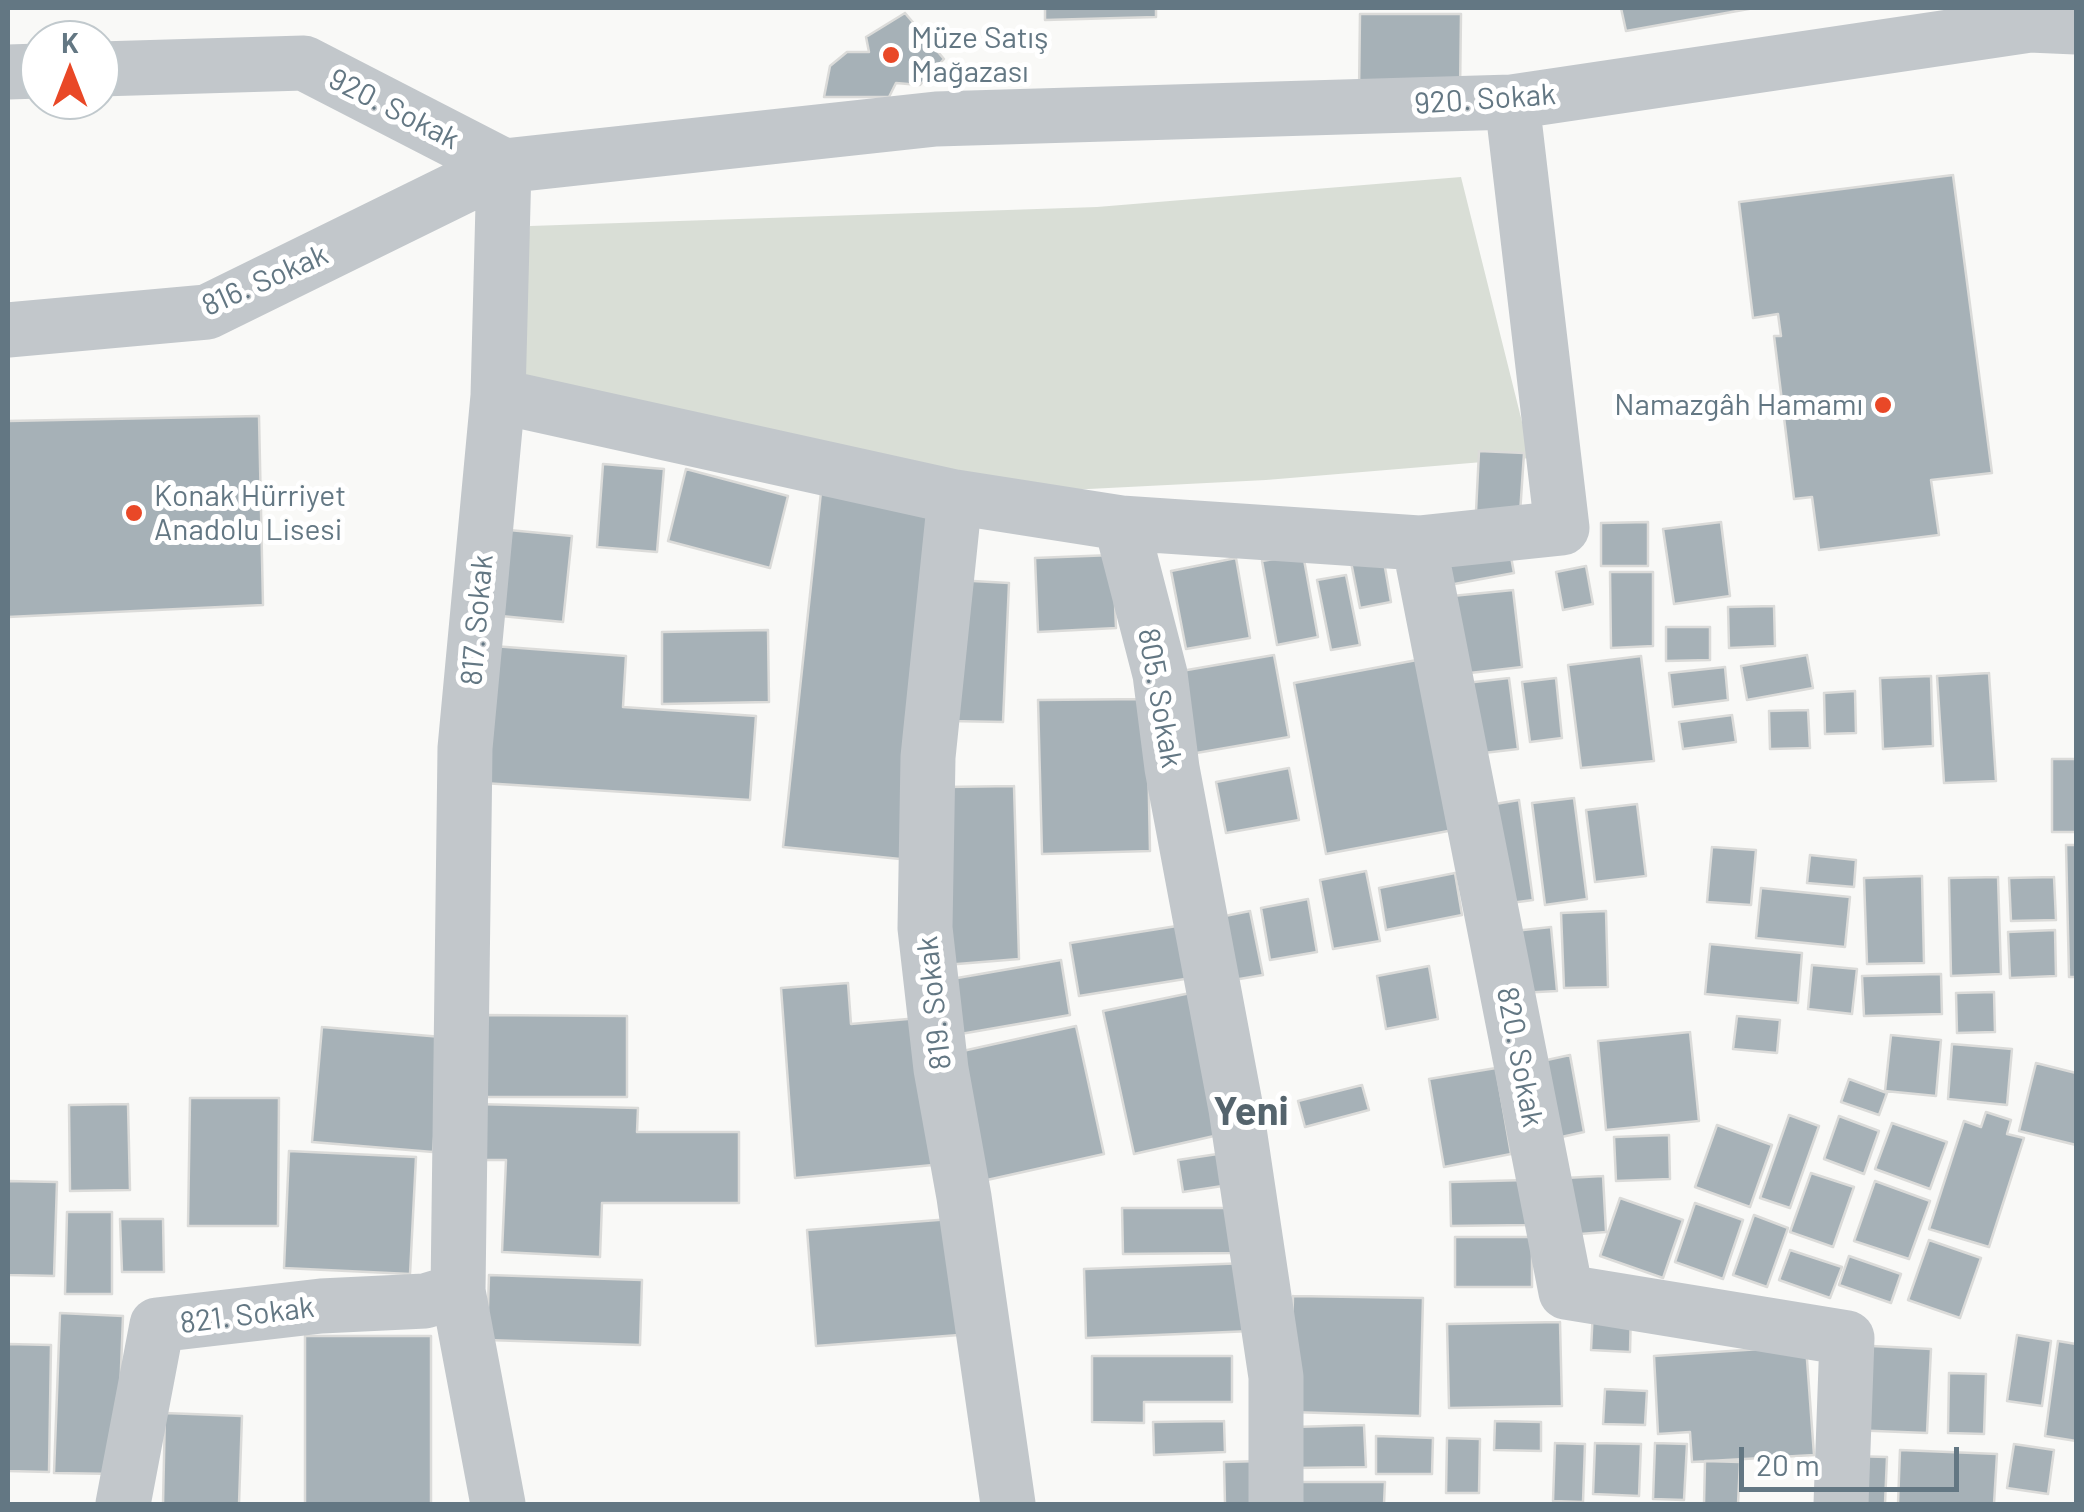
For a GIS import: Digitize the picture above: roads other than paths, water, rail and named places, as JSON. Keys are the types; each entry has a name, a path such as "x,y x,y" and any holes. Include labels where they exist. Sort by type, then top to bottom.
{"street":[{"name":"920. Sokak","path":"120,68 304,62 504,166 936,119 1512,102 2046,20"},
{"path":"498,396 955,497 1121,523 1419,542 1562,528 1512,102"},
{"name":"816. Sokak","path":"8,330 207,312 504,166"},
{"name":"817. Sokak","path":"498,1504 458,1291 465,748 498,396 504,166"},
{"name":"819. Sokak","path":"955,497 928,758 925,928 941,1069 964,1197 1008,1504"},
{"name":"805. Sokak","path":"1121,523 1160,674 1172,768 1236,1109 1276,1376 1276,1504"},
{"name":"820. Sokak","path":"1419,542 1566,1292 1847,1338 1841,1504"},
{"name":"821. Sokak","path":"122,1504 157,1325 321,1306 425,1301 458,1291"}],"place":[{"name":"Müze Satış Mağazası","path":"891,55"},
{"name":"Namazgâh Hamamı","path":"1883,405"},
{"name":"Konak Hürriyet Anadolu Lisesi","path":"134,513"}],"district":[{"name":"Yeni","path":"1251,1112"}]}
